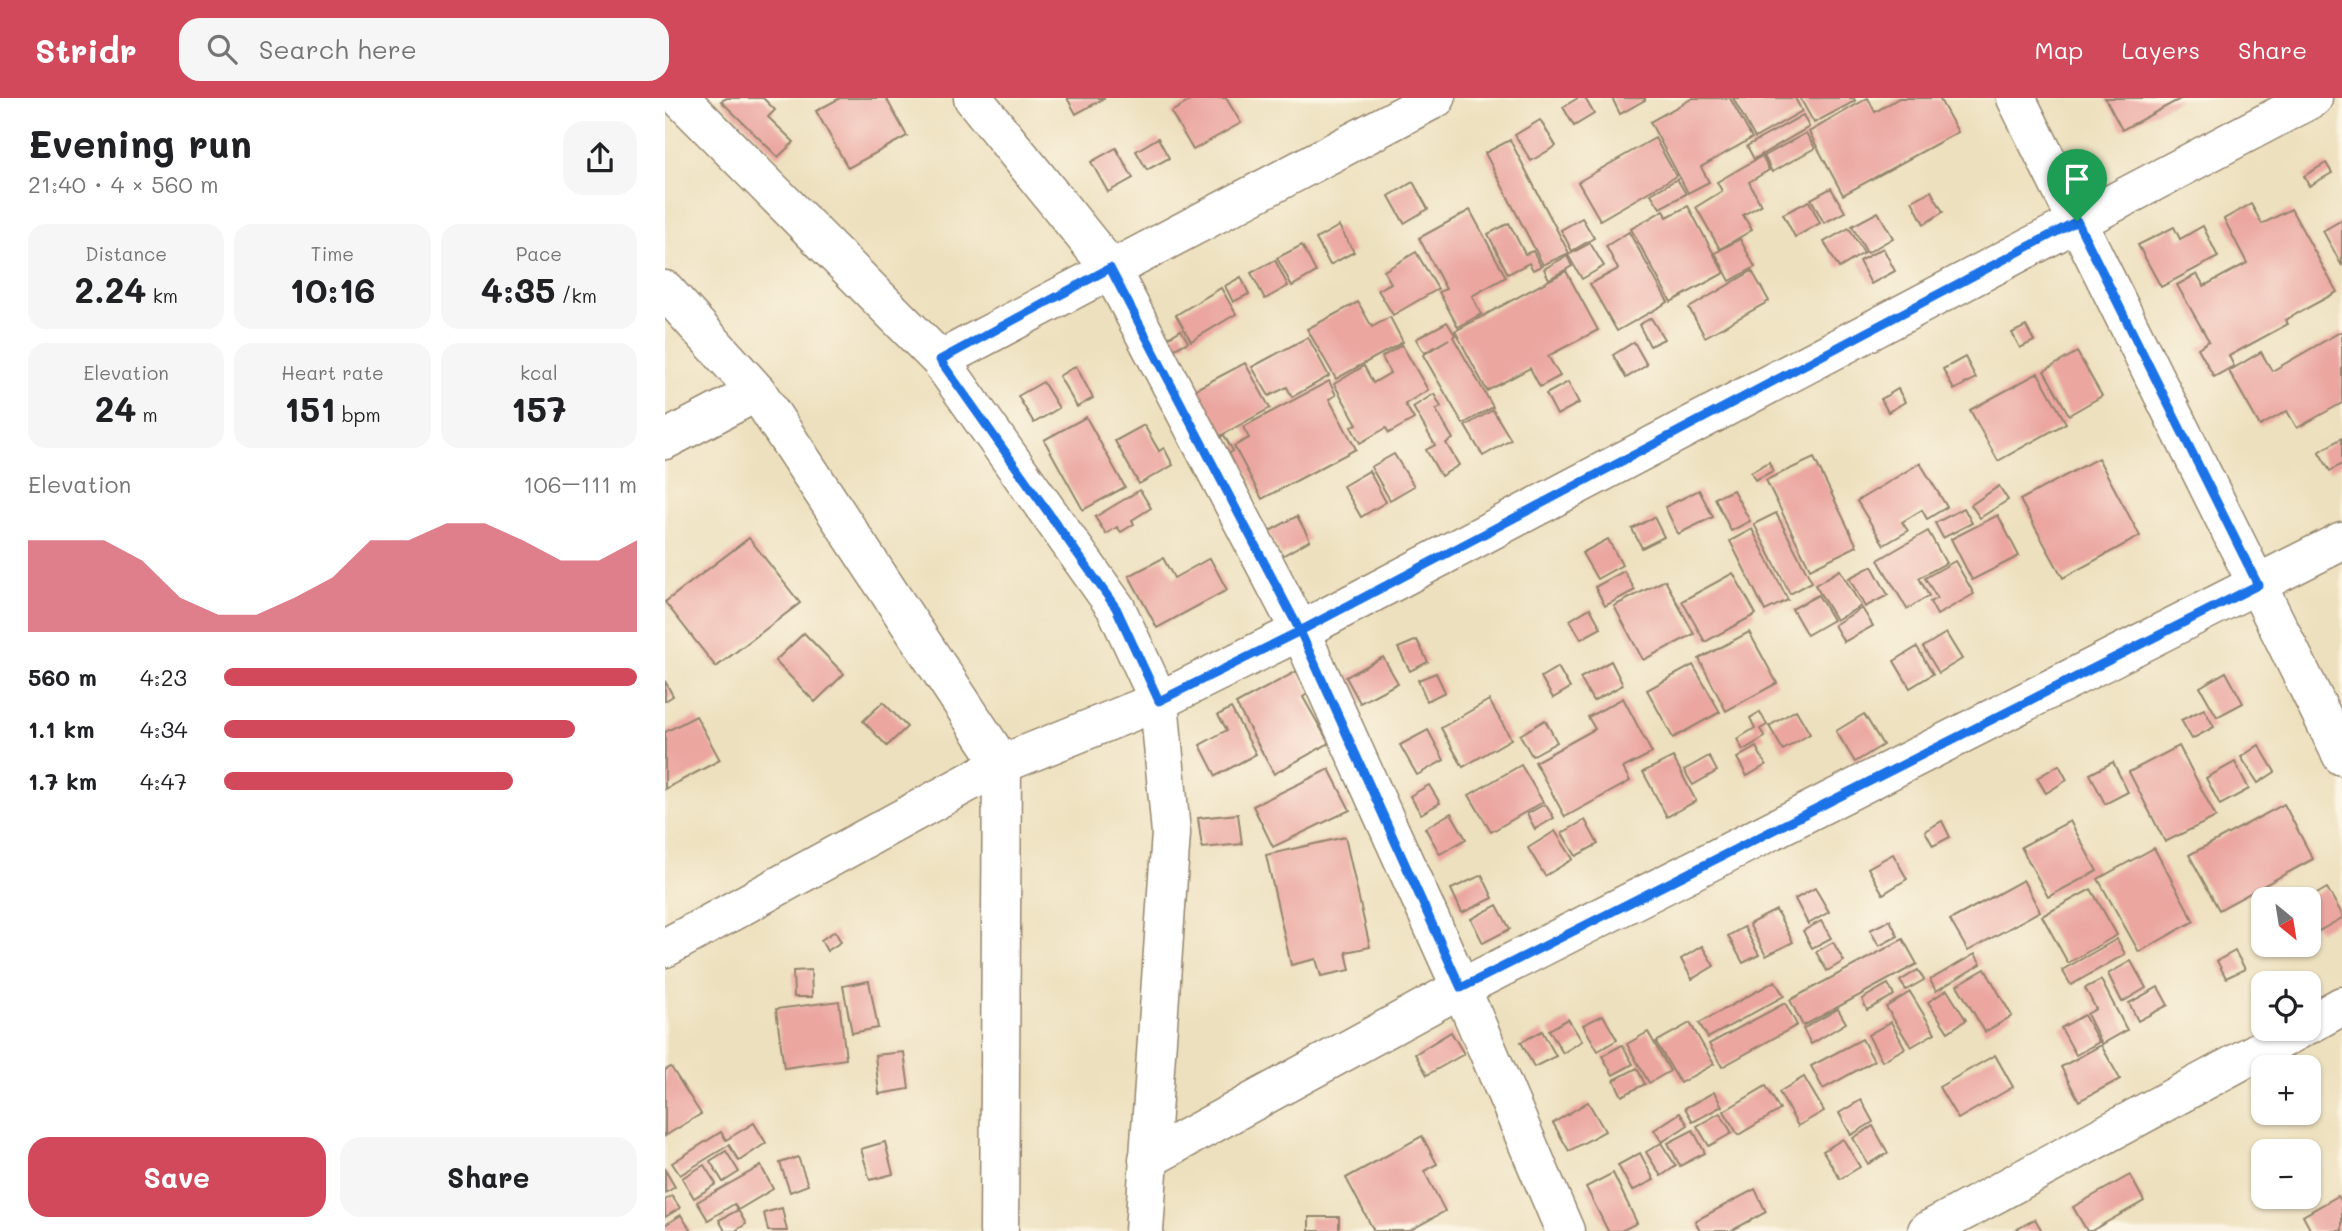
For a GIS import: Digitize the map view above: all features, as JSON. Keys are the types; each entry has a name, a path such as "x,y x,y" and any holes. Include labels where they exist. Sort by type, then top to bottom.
{"street":[{"path":"680,98 940,360 1116,608 1159,701 1171,833 1144,1231"},
{"path":"973,98 1110,268 1300,631 1461,988 1565,1231"},
{"path":"940,360 1436,98"},
{"path":"2016,98 2342,756"},
{"path":"665,948 1002,764 1159,701 1300,631 2313,98"},
{"path":"665,290 757,392 1002,764 999,1231"},
{"path":"665,440 757,392"},
{"path":"1148,1159 1461,988 2342,541"},
{"path":"1927,1231 2278,1041"}],"building":[{"path":"727,98 763,98 775,110 768,117 794,142 778,157 721,101"},
{"path":"840,98 886,98 907,136 848,168 816,111"},
{"path":"1067,98 1105,98 1076,114"},
{"path":"1195,98 1226,98 1241,123 1193,150 1171,112"},
{"path":"1578,98 1585,98 1594,114 1574,126 1563,107"},
{"path":"1612,98 1645,98 1645,100 1620,114"},
{"path":"1693,98 1730,98 1752,138 1701,167 1709,182 1688,193 1650,122"},
{"path":"1733,98 1795,98 1802,111 1755,138"},
{"path":"1800,98 1854,98 1855,101 1814,123"},
{"path":"1868,98 1875,112 1899,98 1939,98 1958,132 1843,195 1809,132"},
{"path":"2105,98 2182,98 2122,130"},
{"path":"1803,115 1809,127 1754,159 1747,146"},
{"path":"1540,120 1556,146 1531,161 1515,135"},
{"path":"1806,133 1815,148 1772,172 1764,156"},
{"path":"1158,138 1169,158 1147,170 1136,151"},
{"path":"1655,138 1676,176 1600,220 1578,182"},
{"path":"1510,140 1569,253 1543,265 1485,153"},
{"path":"1116,148 1133,178 1108,192 1091,162"},
{"path":"1762,156 1769,170 1749,182 1761,205 1743,215 1752,230 1720,249 1696,207 1722,191 1717,182"},
{"path":"2326,163 2332,173 2309,186 2304,176"},
{"path":"1677,179 1686,194 1660,208 1651,194"},
{"path":"1413,182 1428,209 1404,223 1389,196"},
{"path":"1831,188 1845,212 1824,223 1811,199"},
{"path":"1931,191 1943,212 1924,224 1912,201"},
{"path":"1809,201 1820,223 1795,237 1783,214"},
{"path":"2251,204 2262,224 2291,209 2337,292 2285,320 2288,324 2229,356 2234,366 2214,377 2198,348 2209,341 2177,285 2197,274 2204,286 2247,263 2224,219"},
{"path":"1688,206 1724,273 1671,302 1631,229 1664,210 1667,217"},
{"path":"1470,210 1506,277 1472,296 1481,314 1458,327 1439,292 1446,289 1419,238"},
{"path":"1878,212 1893,238 1867,253 1852,226"},
{"path":"1582,218 1594,238 1572,251 1561,230"},
{"path":"2342,220 2342,266 2323,231"},
{"path":"1509,223 1525,254 1533,251 1541,266 1533,270 1529,263 1508,274 1488,234"},
{"path":"1339,226 1354,252 1330,265 1316,239"},
{"path":"2203,226 2218,257 2161,287 2138,245 2174,227 2180,239"},
{"path":"1849,228 1864,253 1839,268 1824,242"},
{"path":"1629,232 1668,302 1617,331 1590,284 1618,269 1606,246"},
{"path":"1740,239 1755,267 1730,281 1715,253"},
{"path":"1590,243 1604,266 1582,279 1568,255"},
{"path":"1302,245 1316,272 1292,286 1277,258"},
{"path":"1883,248 1895,271 1871,284 1859,261"},
{"path":"1416,252 1438,289 1393,315 1378,290 1391,283 1384,271"},
{"path":"1567,256 1572,266 1549,279 1544,269"},
{"path":"1275,260 1288,286 1265,299 1251,273"},
{"path":"1566,271 1598,330 1548,356 1560,376 1540,387 1530,368 1487,391 1455,331"},
{"path":"1752,271 1769,301 1705,337 1689,308"},
{"path":"1241,277 1249,294 1233,302 1225,286"},
{"path":"1221,288 1236,314 1191,341 1176,315"},
{"path":"1358,302 1372,327 1390,317 1403,342 1336,379 1307,329"},
{"path":"1651,318 1664,339 1650,346 1639,325"},
{"path":"1447,322 1493,407 1463,424 1423,355 1449,339 1424,353 1416,339"},
{"path":"2026,326 2034,341 2020,348 2012,333"},
{"path":"1181,330 1188,342 1173,350 1166,339"},
{"path":"2342,331 2342,403 2297,428 2287,411 2260,426 2229,371 2261,352 2272,371"},
{"path":"1308,337 1329,376 1292,397 1287,387 1269,396 1252,367"},
{"path":"1634,342 1647,365 1626,378 1613,355"},
{"path":"1402,345 1428,390 1405,404 1414,419 1389,433 1386,428 1360,443 1351,427 1357,424 1334,384 1364,366 1373,383 1390,373 1382,357"},
{"path":"2077,352 2102,396 2069,415 2044,371"},
{"path":"1965,357 1976,378 1954,390 1943,369"},
{"path":"1245,363 1270,408 1220,436 1194,390"},
{"path":"1076,366 1093,398 1077,407 1059,376"},
{"path":"2038,373 2066,423 1998,461 1970,410"},
{"path":"1329,381 1336,395 1329,399 1356,449 1262,499 1234,446 1249,438 1243,427"},
{"path":"1043,382 1059,408 1034,423 1018,396"},
{"path":"1568,382 1579,403 1557,415 1546,394"},
{"path":"1898,389 1905,402 1888,412 1881,399"},
{"path":"1434,394 1441,407 1436,410 1453,439 1446,443 1459,465 1441,476 1426,450 1435,445 1413,407"},
{"path":"1493,410 1511,440 1483,456 1465,426"},
{"path":"1086,417 1125,487 1083,510 1044,440"},
{"path":"1144,425 1159,451 1164,448 1173,465 1139,484 1115,441"},
{"path":"1224,435 1233,451 1223,457 1214,441"},
{"path":"2342,438 2342,464 2330,471 2319,452"},
{"path":"1394,454 1414,486 1390,500 1371,467"},
{"path":"1814,458 1857,546 1810,569 1766,480"},
{"path":"2098,458 2140,536 2063,578 2020,500"},
{"path":"1769,462 1773,471 1755,480 1751,472"},
{"path":"1920,463 1947,507 1927,519 1922,510 1902,522 1908,531 1884,545 1857,501"},
{"path":"1369,471 1386,502 1361,517 1343,486"},
{"path":"1999,486 2008,500 1980,518 1971,505"},
{"path":"1140,490 1151,508 1132,520 1134,524 1121,532 1117,527 1106,534 1095,517"},
{"path":"1699,490 1713,517 1678,534 1665,507"},
{"path":"1733,490 1750,521 1731,531 1715,498"},
{"path":"1964,508 1972,523 1943,538 1935,523"},
{"path":"1776,513 1812,582 1790,594 1754,524"},
{"path":"1998,515 2019,556 1972,580 1951,539"},
{"path":"1297,516 1310,540 1282,556 1268,532"},
{"path":"1654,517 1664,537 1642,548 1632,529"},
{"path":"1752,529 1788,600 1765,611 1730,541"},
{"path":"1928,531 1946,563 1919,578 1929,596 1907,609 1878,560"},
{"path":"749,538 800,603 716,667 665,602"},
{"path":"1608,539 1622,565 1597,579 1582,553"},
{"path":"1163,558 1174,578 1210,558 1227,590 1157,628 1129,576"},
{"path":"1955,561 1974,594 1937,615 1930,602 1937,598 1925,578"},
{"path":"1872,566 1888,595 1865,607 1849,578"},
{"path":"1840,570 1861,606 1836,620 1815,585"},
{"path":"1624,571 1635,590 1605,606 1595,587"},
{"path":"1733,573 1756,614 1705,642 1682,601"},
{"path":"1665,580 1694,634 1643,660 1614,606"},
{"path":"1818,595 1833,620 1807,635 1792,609"},
{"path":"1590,608 1601,628 1581,639 1570,620"},
{"path":"1862,608 1873,626 1844,642 1834,625"},
{"path":"1749,632 1777,683 1726,711 1699,659"},
{"path":"804,633 844,674 815,702 775,661"},
{"path":"1946,633 1962,659 1939,673 1923,647"},
{"path":"1417,640 1428,662 1410,671 1398,648"},
{"path":"1917,647 1933,674 1910,688 1894,661"},
{"path":"1383,657 1398,683 1360,703 1346,677"},
{"path":"1611,661 1623,685 1593,701 1580,678"},
{"path":"1693,665 1720,712 1673,738 1647,690"},
{"path":"1558,667 1570,688 1553,698 1541,677"},
{"path":"1297,671 1309,693 1303,697 1329,743 1274,774 1236,704"},
{"path":"2226,672 2243,703 2217,717 2200,687"},
{"path":"1436,673 1445,692 1427,701 1418,680"},
{"path":"665,681 673,696 665,701"},
{"path":"1623,698 1652,753 1623,768 1630,781 1565,817 1535,762 1595,729 1588,717"},
{"path":"1489,700 1511,739 1463,767 1441,728"},
{"path":"883,702 907,727 887,746 863,721"},
{"path":"1231,708 1256,754 1216,776 1200,745 1227,730 1218,715"},
{"path":"2204,709 2214,727 2192,739 2181,720"},
{"path":"1796,710 1810,734 1783,750 1769,726"},
{"path":"1760,712 1767,725 1760,729 1765,737 1743,750 1737,739 1755,728 1750,718"},
{"path":"1864,714 1883,745 1855,762 1836,731"},
{"path":"696,716 720,760 665,789 665,732"},
{"path":"1545,720 1557,742 1532,756 1520,735"},
{"path":"1428,730 1444,760 1417,775 1400,745"},
{"path":"2259,745 2275,772 2258,783 2241,757"},
{"path":"2179,746 2216,817 2165,842 2129,772"},
{"path":"1756,747 1766,765 1747,776 1737,758"},
{"path":"1709,756 1717,771 1693,785 1684,770"},
{"path":"1673,757 1696,801 1667,817 1643,772"},
{"path":"2113,762 2128,792 2105,804 2090,774"},
{"path":"2235,762 2249,789 2220,805 2206,778"},
{"path":"1521,765 1543,802 1491,832 1469,795"},
{"path":"2059,765 2067,780 2046,793 2037,778"},
{"path":"1329,769 1350,810 1273,847 1253,806"},
{"path":"1429,785 1440,803 1421,814 1410,796"},
{"path":"1545,804 1554,818 1535,829 1527,814"},
{"path":"2284,804 2313,859 2261,887 2251,887 2251,893 2219,910 2189,855"},
{"path":"1451,813 1466,839 1440,854 1425,828"},
{"path":"1238,814 1242,844 1202,848 1198,818"},
{"path":"1585,820 1598,844 1576,856 1562,833"},
{"path":"1942,821 1950,837 1933,846 1925,831"},
{"path":"2070,821 2097,871 2048,897 2021,847"},
{"path":"1555,831 1573,859 1545,876 1528,848"},
{"path":"1345,837 1370,947 1346,952 1350,970 1321,976 1316,959 1291,965 1266,855"},
{"path":"2154,848 2194,921 2139,952 2098,879"},
{"path":"1893,854 1907,879 1883,894 1868,868"},
{"path":"1482,875 1493,898 1462,913 1451,889"},
{"path":"2023,880 2040,911 1968,951 1950,920"},
{"path":"1815,888 1829,912 1808,924 1795,899"},
{"path":"2327,888 2342,918 2321,930 2321,891"},
{"path":"2091,889 2117,935 2068,963 2042,916"},
{"path":"1497,905 1510,929 1483,943 1471,919"},
{"path":"1776,910 1793,942 1766,956 1749,924"},
{"path":"1890,920 1898,936 1879,946 1870,930"},
{"path":"1821,921 1831,938 1812,948 1803,931"},
{"path":"1744,927 1759,955 1743,963 1728,936"},
{"path":"835,931 841,942 827,951 821,940"},
{"path":"1903,939 1917,964 1803,1026 1790,1000"},
{"path":"2117,939 2125,954 2071,985 2062,970"},
{"path":"1833,942 1844,961 1827,971 1816,952"},
{"path":"1702,946 1714,966 1692,979 1681,959"},
{"path":"2235,951 2245,969 2226,978 2217,961"},
{"path":"1975,954 1981,964 1936,991 1930,980"},
{"path":"2131,961 2146,988 2122,1002 2108,974"},
{"path":"1985,969 2012,1016 1985,1032 1957,985"},
{"path":"811,970 812,997 794,997 793,971"},
{"path":"1918,970 1924,980 1906,990 1900,981"},
{"path":"2101,980 2127,1030 2102,1044 2087,1014 2096,1009 2085,988"},
{"path":"869,981 878,1028 852,1033 843,986"},
{"path":"1775,981 1784,996 1708,1038 1699,1023"},
{"path":"1888,984 1894,995 1867,1010 1862,999"},
{"path":"2158,987 2168,1005 2138,1021 2129,1003"},
{"path":"1947,990 1966,1020 1948,1032 1928,1002"},
{"path":"1910,992 1935,1033 1911,1047 1886,1007"},
{"path":"839,1001 846,1059 784,1068 776,1009"},
{"path":"1785,1003 1797,1025 1722,1067 1709,1044"},
{"path":"1838,1009 1846,1023 1811,1044 1803,1029"},
{"path":"1603,1015 1617,1040 1598,1051 1583,1025"},
{"path":"2084,1015 2099,1042 2076,1055 2061,1028"},
{"path":"1568,1019 1582,1041 1563,1053 1549,1030"},
{"path":"1891,1022 1905,1048 1882,1061 1868,1035"},
{"path":"1690,1023 1714,1064 1680,1083 1656,1042"},
{"path":"1542,1031 1556,1056 1534,1067 1521,1042"},
{"path":"1451,1032 1464,1054 1427,1075 1415,1054"},
{"path":"1648,1032 1670,1071 1649,1083 1627,1044"},
{"path":"1862,1039 1874,1061 1823,1089 1811,1066"},
{"path":"1622,1045 1633,1064 1613,1075 1602,1056"},
{"path":"2101,1045 2120,1079 2079,1101 2061,1067"},
{"path":"904,1052 909,1089 879,1094 875,1055"},
{"path":"1995,1055 2013,1087 1958,1119 1939,1087"},
{"path":"671,1067 701,1114 665,1136 665,1070"},
{"path":"1637,1068 1645,1084 1622,1096 1614,1080"},
{"path":"1804,1077 1824,1111 1798,1126 1779,1092"},
{"path":"1766,1086 1780,1110 1738,1135 1724,1111"},
{"path":"1714,1092 1722,1106 1693,1122 1685,1108"},
{"path":"1861,1100 1873,1122 1851,1135 1839,1113"},
{"path":"1588,1102 1605,1131 1569,1151 1553,1123"},
{"path":"1680,1113 1688,1125 1662,1142 1654,1130"},
{"path":"1720,1113 1732,1133 1709,1146 1697,1126"},
{"path":"754,1123 766,1143 739,1161 729,1145 680,1175 672,1163 721,1132 726,1140"},
{"path":"1873,1126 1888,1153 1868,1164 1853,1138"},
{"path":"1693,1130 1705,1153 1680,1166 1668,1143"},
{"path":"1422,1136 1437,1164 1424,1171 1445,1211 1409,1231 1374,1231 1346,1178"},
{"path":"1843,1139 1860,1167 1840,1179 1823,1151"},
{"path":"885,1142 893,1174 870,1180 861,1149"},
{"path":"1661,1143 1676,1166 1661,1176 1646,1152"},
{"path":"726,1151 739,1172 723,1182 710,1161"},
{"path":"1640,1153 1654,1180 1632,1191 1618,1165"},
{"path":"798,1157 808,1185 790,1192 780,1163"},
{"path":"704,1165 716,1184 694,1198 682,1178"},
{"path":"761,1166 773,1189 738,1210 734,1204 708,1220 697,1202"},
{"path":"665,1170 675,1187 665,1193"},
{"path":"1613,1173 1637,1223 1621,1231 1608,1231 1586,1187"},
{"path":"2130,1175 2144,1201 2087,1231 2073,1207"},
{"path":"1755,1189 1766,1212 1731,1231 1700,1231 1695,1221"},
{"path":"672,1196 680,1208 665,1217 665,1200"},
{"path":"2338,1196 2342,1202 2342,1231 2311,1231 2303,1216 2321,1209 2321,1206"},
{"path":"782,1208 787,1231 768,1231 764,1213"},
{"path":"738,1210 746,1224 735,1231 725,1231 719,1220"},
{"path":"681,1215 691,1231 665,1231 665,1225"},
{"path":"1309,1217 1339,1217 1339,1231 1309,1231"},
{"path":"2035,1219 2042,1231 2014,1231"}],"route":[{"path":"2077,221 1300,631 1159,701 1116,608 940,360 1110,268 1300,631 1461,988 2258,585 2077,221"}]}
